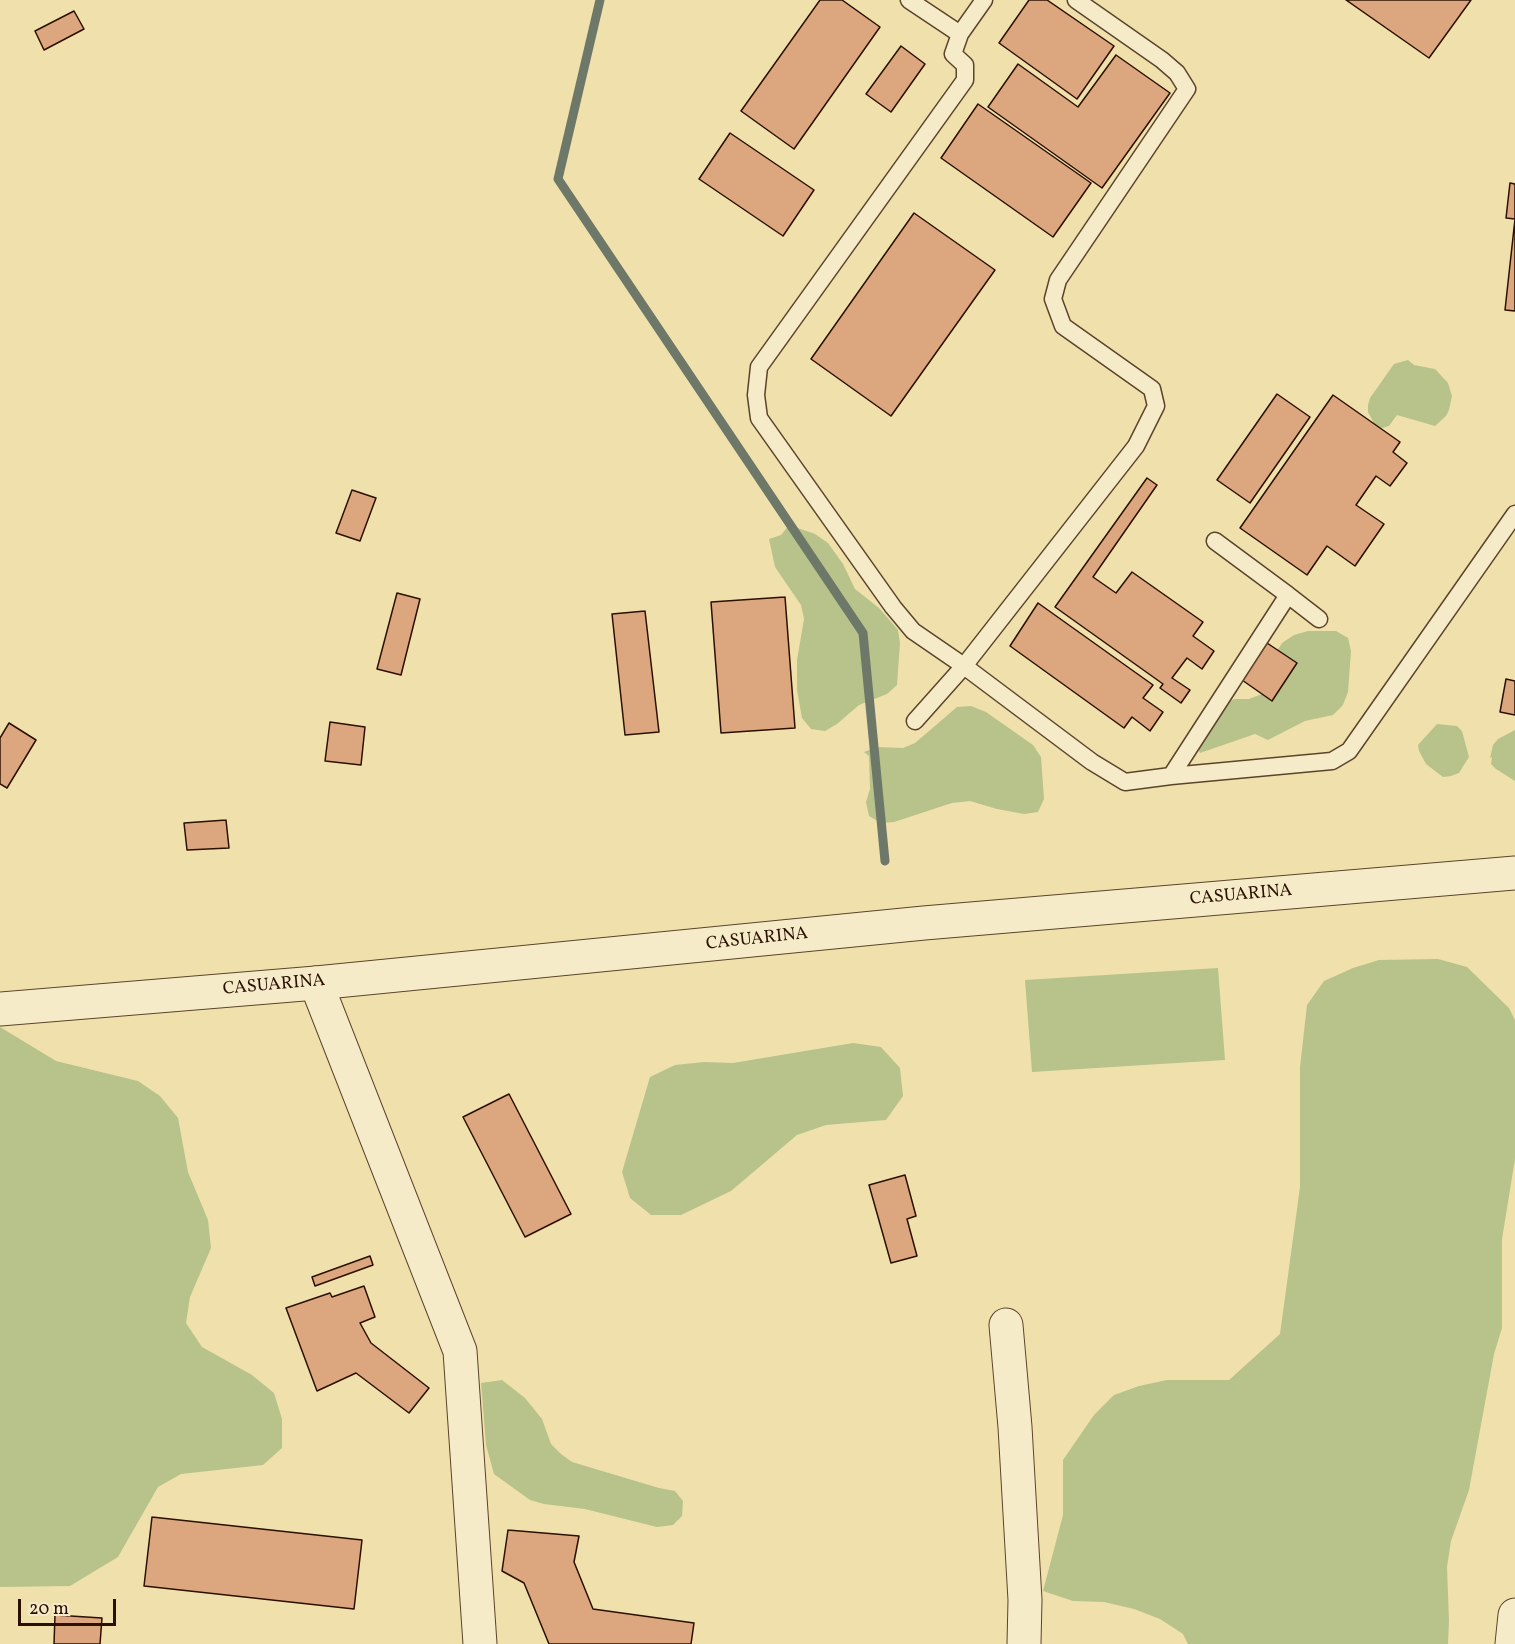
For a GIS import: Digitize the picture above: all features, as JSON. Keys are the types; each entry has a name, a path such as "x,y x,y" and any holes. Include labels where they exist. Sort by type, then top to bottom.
{"street":[{"name":"CASUARINA","path":"0,1009 316,983 924,923 1515,873"},
{"path":"316,983 460,1351 480,1644"},
{"path":"1006,1325 1025,1600 1024,1644"},
{"path":"1512,1644 1515,1615"}],"lane":[{"path":"909,0 960,34"},
{"path":"984,0 960,34 953,54 965,65 965,80 759,367 756,395 759,418 893,607 914,631 1092,762 1125,782 1332,761 1349,751 1515,514"},
{"path":"915,721 964,666 1136,446 1156,406 1152,389 1064,326 1053,299 1058,280 1187,89 1177,73 1162,60 1076,0"},
{"path":"1215,542 1319,619"},
{"path":"1171,776 1288,595"}],"green space":[{"path":"1408,360 1414,365 1435,369 1448,383 1452,396 1446,416 1435,426 1397,415 1389,426 1382,428 1375,425 1368,412 1370,398 1394,364"},
{"path":"789,525 815,534 828,543 843,564 855,589 879,608 898,630 900,643 897,685 887,694 859,705 825,731 811,729 802,718 797,690 797,660 804,619 801,605 775,567 769,539 781,535"},
{"path":"1308,631 1336,631 1348,638 1351,651 1348,692 1343,705 1333,715 1305,721 1268,740 1255,734 1200,753 1194,740 1193,725 1201,715 1212,707 1235,699 1249,699 1262,694 1267,667 1282,643 1294,635"},
{"path":"971,706 986,712 1033,745 1041,757 1044,799 1038,812 1024,814 970,801 952,803 894,822 881,823 869,816 866,802 870,789 869,756 864,752 877,747 903,748 915,743 957,707"},
{"path":"1437,724 1457,726 1462,731 1469,757 1459,773 1451,776 1443,777 1426,764 1419,751 1418,745"},
{"path":"1515,730 1515,781 1496,769 1491,764 1492,757 1490,758 1493,745 1498,739"},
{"path":"1438,959 1467,967 1509,1008 1515,1020 1515,1159 1502,1239 1502,1328 1494,1354 1469,1490 1451,1541 1447,1567 1448,1644 1188,1644 1183,1634 1160,1619 1134,1609 1104,1602 1073,1601 1043,1591 1063,1515 1063,1460 1094,1415 1114,1395 1139,1386 1167,1380 1229,1380 1280,1334 1300,1187 1300,1067 1307,1005 1324,981 1353,968 1379,960"},
{"path":"1218,968 1225,1060 1032,1072 1025,980"},
{"path":"0,1027 56,1061 138,1081 160,1096 178,1118 188,1172 208,1220 211,1248 190,1297 186,1323 202,1347 252,1375 274,1393 282,1419 282,1448 263,1465 181,1474 158,1487 118,1557 70,1586 0,1587"},
{"path":"853,1043 881,1047 900,1068 903,1096 886,1120 826,1125 797,1135 731,1191 681,1215 651,1215 630,1198 622,1172 650,1077 675,1065 704,1062 733,1063"},
{"path":"502,1380 525,1398 542,1419 551,1444 561,1454 572,1462 675,1491 683,1501 682,1516 673,1525 657,1527 585,1509 544,1504 530,1500 494,1474 486,1445 481,1383"}],"building":[{"path":"820,0 842,0 880,27 794,149 741,111"},
{"path":"1029,0 1047,0 1114,46 1077,99 999,43"},
{"path":"1346,0 1471,0 1429,58"},
{"path":"74,11 84,29 44,50 35,31"},
{"path":"901,46 925,64 891,112 866,94"},
{"path":"1116,55 1170,93 1102,188 988,107 1018,64 1078,107"},
{"path":"978,104 1091,183 1053,237 941,158"},
{"path":"730,133 814,190 783,236 699,179"},
{"path":"1510,183 1515,184 1515,219 1506,218"},
{"path":"914,213 995,270 891,416 811,359"},
{"path":"1515,219 1515,311 1505,310"},
{"path":"1277,394 1310,417 1250,503 1217,480"},
{"path":"1333,395 1400,442 1393,452 1407,463 1390,486 1376,476 1356,505 1384,524 1355,566 1327,546 1307,575 1240,528"},
{"path":"1147,478 1157,485 1093,577 1116,593 1132,572 1203,622 1193,636 1214,651 1202,669 1187,658 1172,678 1190,690 1181,703 1160,688 1163,684 1055,607"},
{"path":"352,490 376,498 360,541 336,533"},
{"path":"397,593 420,599 401,675 377,669"},
{"path":"785,597 795,728 721,733 711,602"},
{"path":"1038,603 1153,685 1143,698 1163,712 1150,731 1132,717 1124,728 1010,646"},
{"path":"645,611 659,732 625,735 612,614"},
{"path":"1267,643 1297,663 1272,701 1242,680"},
{"path":"1506,679 1515,681 1515,715 1500,712"},
{"path":"330,722 365,727 361,765 325,761"},
{"path":"9,723 36,740 7,788 0,784 0,738"},
{"path":"226,820 229,848 187,850 184,823"},
{"path":"509,1094 571,1214 525,1237 463,1117"},
{"path":"905,1175 916,1216 907,1219 917,1256 891,1263 869,1185"},
{"path":"370,1256 373,1265 315,1286 312,1277"},
{"path":"364,1286 375,1317 360,1323 371,1343 429,1388 409,1413 356,1373 317,1391 286,1308 330,1293 332,1297"},
{"path":"152,1517 362,1540 354,1609 144,1586"},
{"path":"508,1530 579,1536 574,1562 593,1609 694,1623 691,1644 549,1644 524,1583 502,1571"},
{"path":"55,1615 102,1618 100,1644 54,1644"}],"waterway":[{"path":"600,0 558,179 863,633 885,861"}]}
